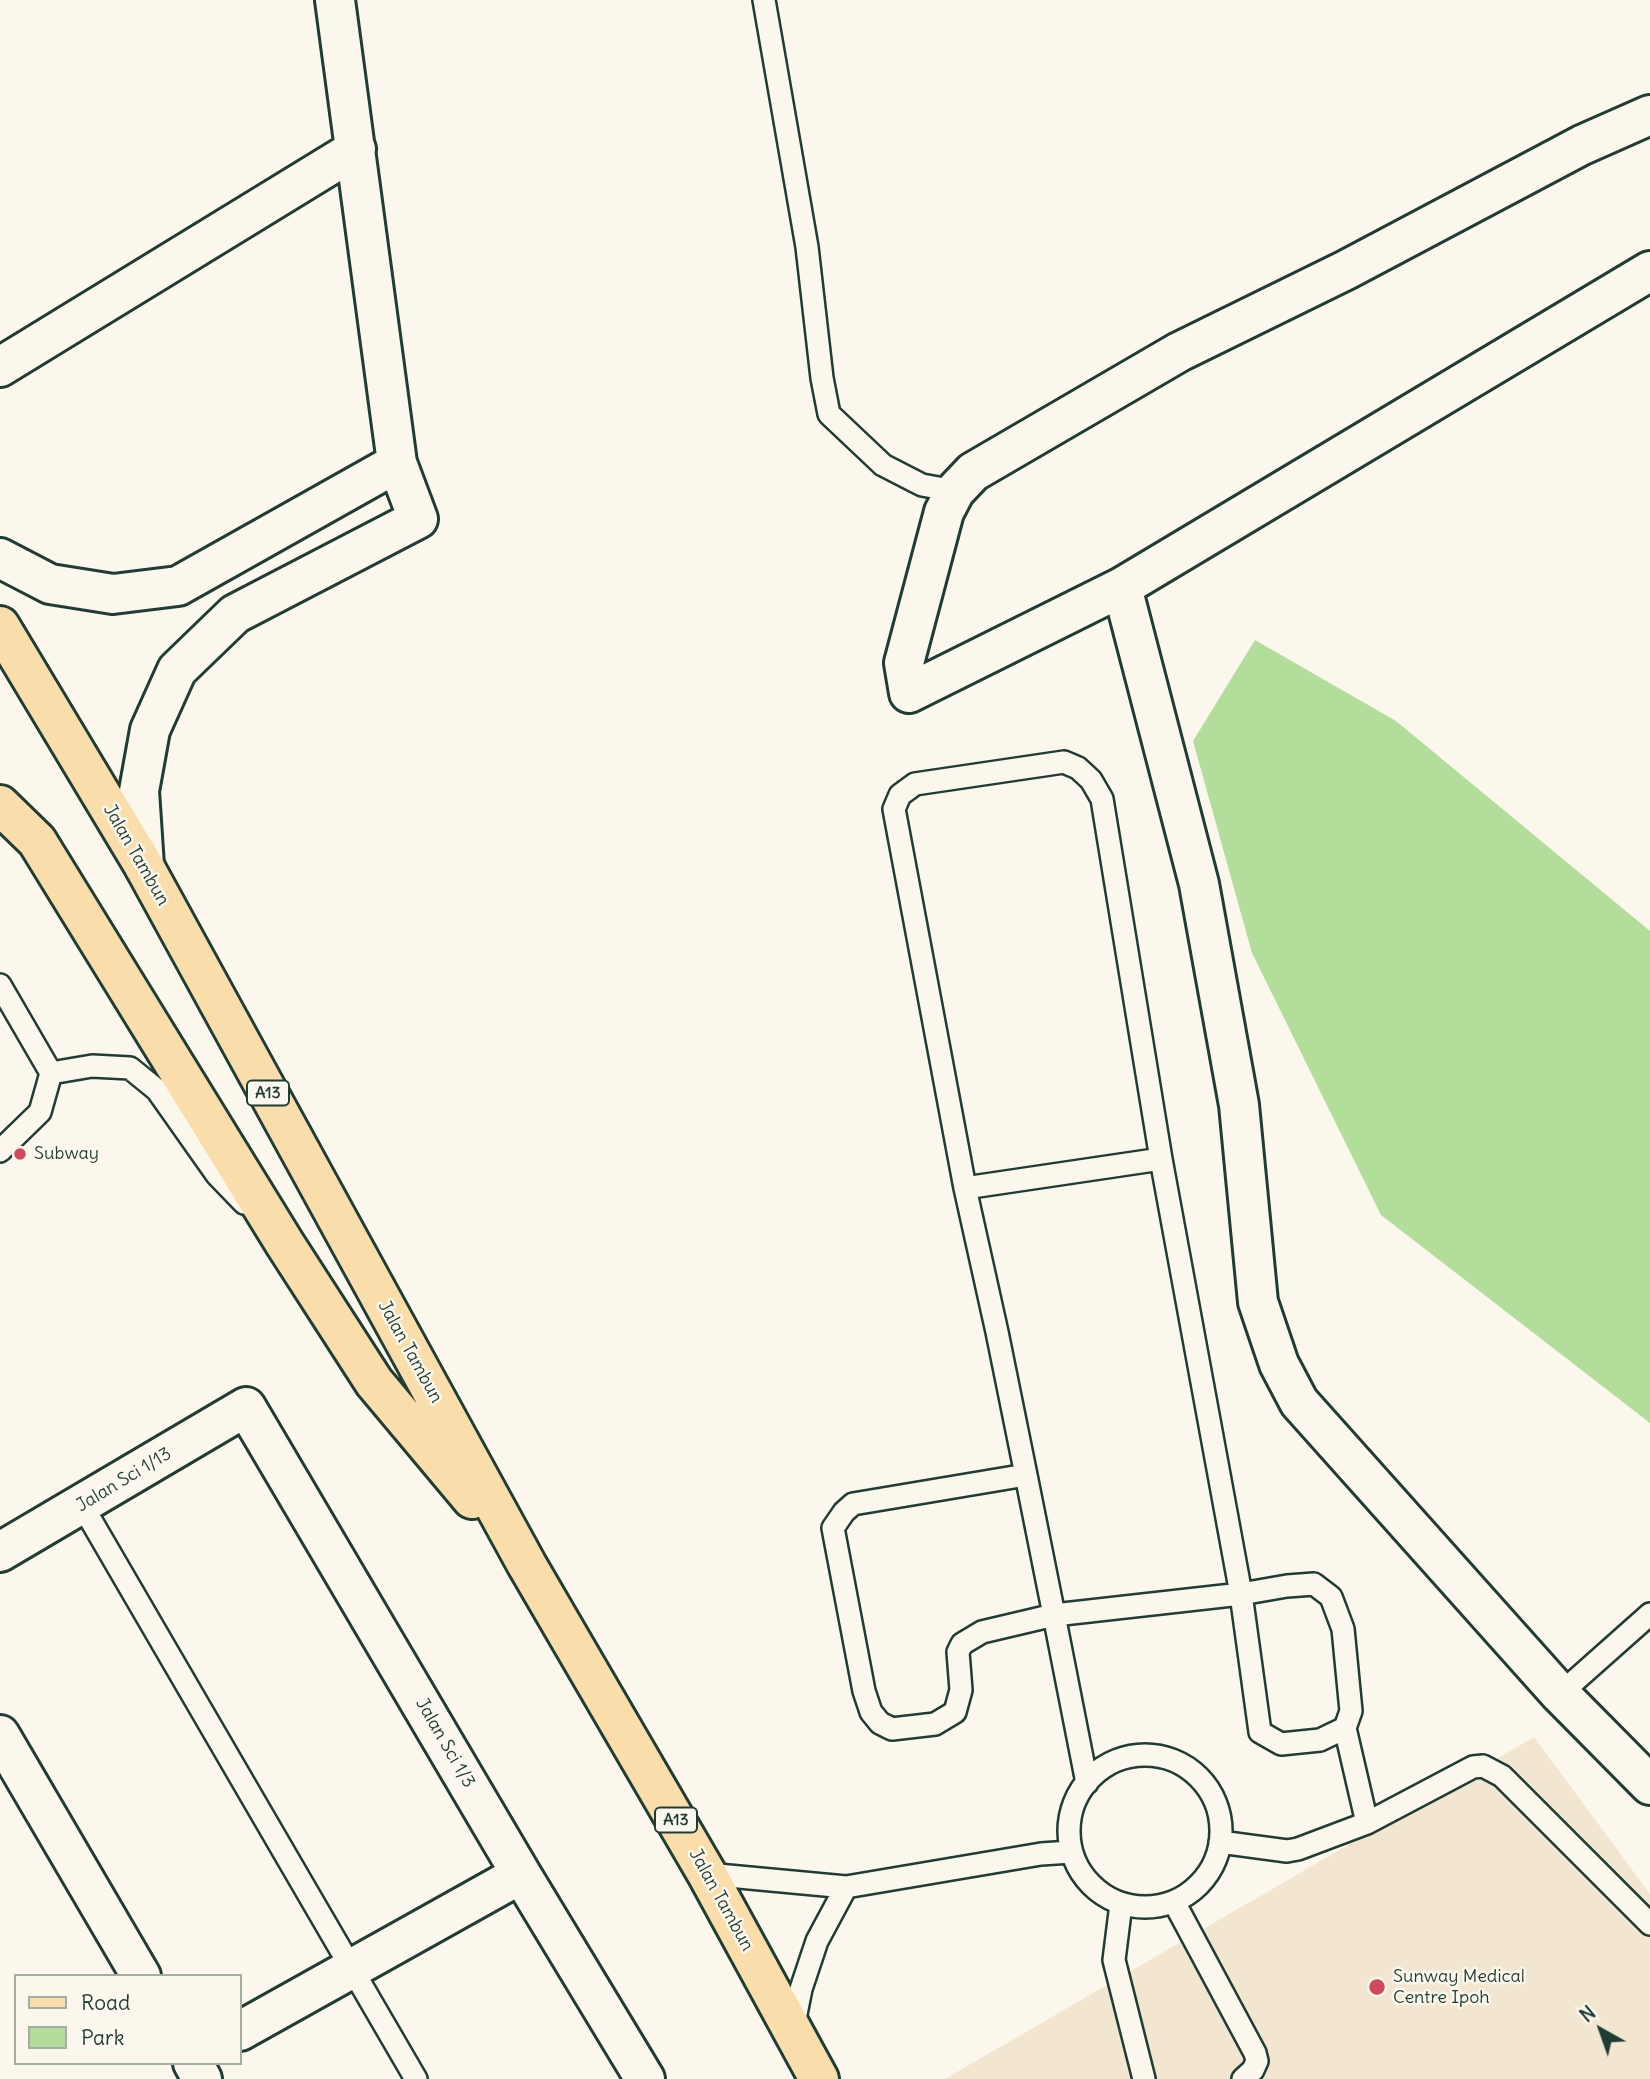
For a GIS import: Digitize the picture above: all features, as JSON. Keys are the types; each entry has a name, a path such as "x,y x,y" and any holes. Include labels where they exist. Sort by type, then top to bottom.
{"main road":[{"name":"Jalan Tambun","path":"0,625 144,866 527,1565 707,1874 819,2079"},
{"path":"0,805 37,841 285,1244 374,1382 527,1565"}],"street":[{"path":"144,866 139,791 149,730 177,670 235,614 418,519 397,463 335,0"},
{"path":"1650,115 1582,145 1346,270 1179,352 973,472 955,491 944,512 904,663 909,693 1122,587 1650,271"},
{"path":"0,367 356,149"},
{"path":"0,558 50,584 113,594 178,586 397,463"},
{"path":"1122,587 1199,884 1239,1105 1258,1302 1279,1364 1299,1402 1560,1694 1650,1785"},
{"name":"Jalan Sci 1/13","path":"0,1552 246,1407"},
{"name":"Jalan Sci 1/3","path":"246,1407 645,2079"},
{"path":"0,1735 140,1974"},
{"path":"242,2030 521,1874"}],"lane":[{"path":"764,0 807,247 822,378 829,414 883,465 922,485 955,491"},
{"path":"1087,1783 998,1332 965,1188 894,808 900,795 915,784 1063,762 1078,768 1091,780 1102,799 1161,1159 1241,1594 1260,1732 1281,1744 1320,1740 1345,1728"},
{"path":"0,985 51,1073 40,1112 0,1151"},
{"path":"51,1073 92,1066 130,1068 157,1090 217,1175 285,1244"},
{"path":"965,1188 1161,1159"},
{"path":"1026,1475 853,1504 833,1528 864,1691 872,1712 880,1723 892,1729 935,1724 955,1712 961,1690 958,1660 962,1644 982,1632 1054,1615 1314,1584 1331,1597 1343,1629 1351,1711 1345,1728 1367,1823"},
{"path":"82,1506 416,2079"},
{"path":"1560,1694 1650,1614"},
{"path":"1135,1756 1171,1759 1187,1767 1201,1779 1212,1794 1219,1811 1220,1842 1213,1865 1203,1880 1190,1893 1174,1902 1156,1906 1121,1904 1103,1895 1089,1883 1079,1869 1072,1852 1069,1833 1077,1798 1087,1783 1101,1770 1117,1761 1135,1756"},
{"path":"1220,1842 1287,1851 1298,1849 1367,1823 1473,1767 1483,1766 1493,1769 1650,1924"},
{"path":"707,1874 846,1887 1041,1854 1072,1852"},
{"path":"792,2030 801,1989 817,1941 846,1887"},
{"path":"1174,1902 1255,2053 1254,2070 1243,2079"},
{"path":"1121,1904 1114,1960 1144,2079"}],"shaded area":[{"name":"Sunway Medical Centre Ipoh","path":"1534,1737 1650,1894 1650,2079 945,2079"}],"green space":[{"path":"1255,640 1396,721 1650,931 1650,1423 1381,1215 1252,953 1193,741"}],"place":[{"name":"Subway","path":"20,1154"},
{"name":"Sunway Medical Centre Ipoh","path":"1377,1987"}]}
